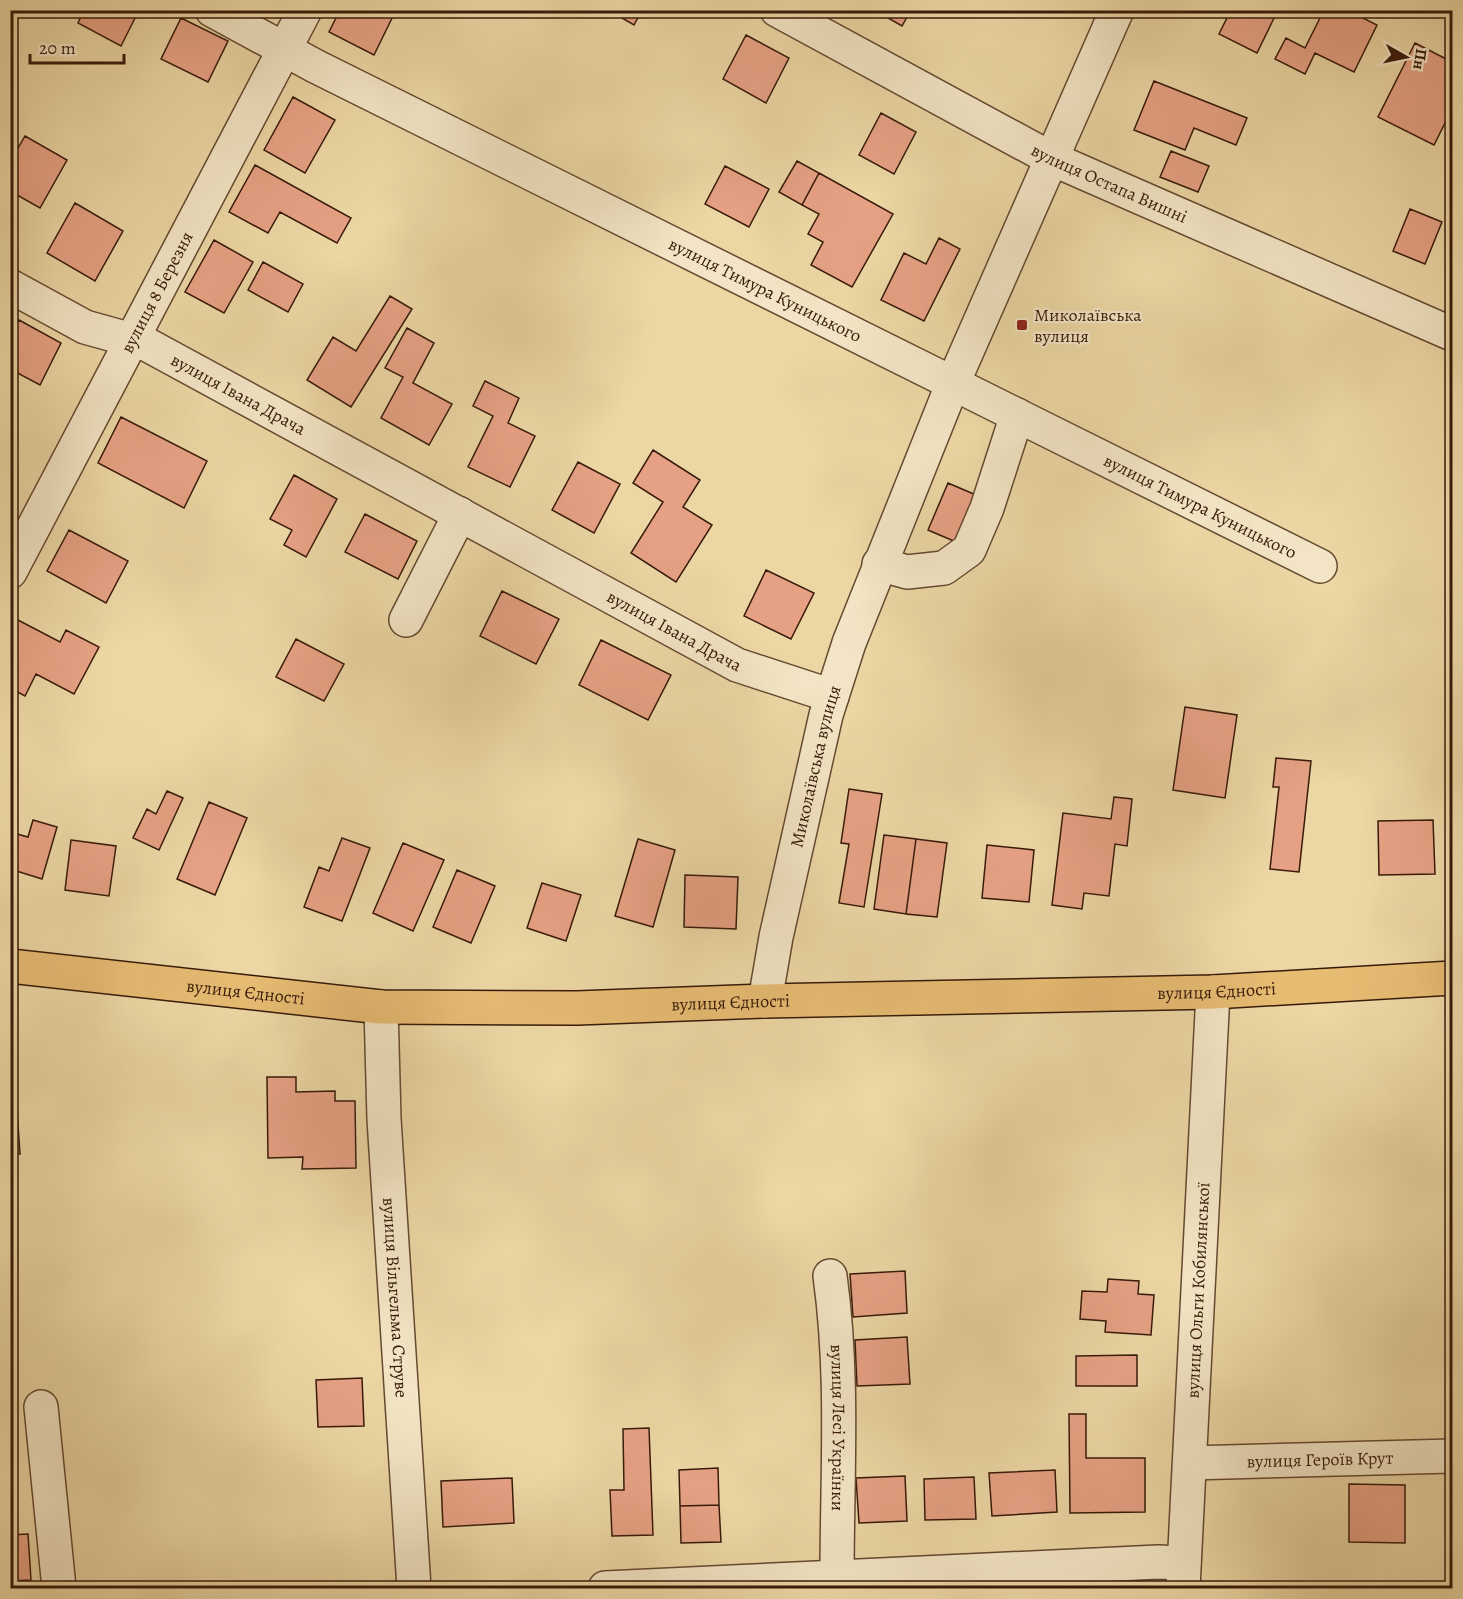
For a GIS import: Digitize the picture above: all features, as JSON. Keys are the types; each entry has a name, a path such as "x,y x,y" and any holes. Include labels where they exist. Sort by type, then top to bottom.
{"main road":[{"name":"вулиця Єдності","path":"10,966 381,1007 577,1008 765,1001 1213,992 1452,978"}],"street":[{"name":"вулиця Тимура Куницького","path":"212,10 285,49 1320,566"},
{"name":"вулиця 8 Березня","path":"10,572 305,10"},
{"name":"вулиця Остапа Вишні","path":"777,10 1050,158 1452,334"},
{"name":"Миколаївська вулиця","path":"765,1001 782,914 832,696 879,564 953,383 1117,10"},
{"name":"вулиця Івана Драча","path":"10,286 85,327 131,342 146,344 737,664 832,696"},
{"path":"879,564 907,572 944,568 969,550 987,508 1017,415"},
{"path":"406,620 460,514"},
{"name":"вулиця Ольги Кобилянської","path":"1184,1576 1213,992"},
{"name":"вулиця Вільгельма Струве","path":"381,1007 382,1095 414,1588"},
{"name":"вулиця Лесі Українки","path":"830,1276 837,1327 839,1372 837,1577"},
{"path":"41,1407 59,1588"},
{"name":"вулиця Героїв Крут","path":"1190,1462 1452,1456"},
{"path":"605,1588 1158,1562 1184,1576"}],"green space":[{"path":"1168,1575 1169,1588 755,1588"}],"building":[{"path":"84,10 139,10 121,46 78,23"},
{"path":"340,10 396,10 374,55 329,32"},
{"path":"608,10 642,10 634,25"},
{"path":"874,10 911,10 902,26"},
{"path":"1231,10 1278,10 1257,53 1219,34"},
{"path":"1324,10 1347,10 1377,25 1354,72 1315,53 1305,74 1275,59 1286,38 1305,48"},
{"path":"181,18 228,41 208,82 161,59"},
{"path":"746,35 789,58 766,103 723,79"},
{"path":"1415,43 1452,62 1452,109 1434,145 1378,117"},
{"path":"1154,81 1247,118 1236,145 1194,128 1185,150 1134,130"},
{"path":"293,97 335,120 305,173 264,150"},
{"path":"881,113 916,132 894,174 859,155"},
{"path":"25,136 67,160 40,208 10,191 10,162"},
{"path":"1171,151 1209,166 1198,192 1160,177"},
{"path":"797,161 819,173 802,205 779,192"},
{"path":"255,165 351,218 337,243 280,212 268,233 229,212"},
{"path":"725,166 769,189 749,227 705,204"},
{"path":"819,173 893,214 852,287 811,265 823,242 808,234 819,214 802,205"},
{"path":"75,203 123,231 95,281 47,253"},
{"path":"1410,209 1442,222 1425,264 1393,251"},
{"path":"939,238 960,249 924,321 881,300 904,253 926,264"},
{"path":"214,240 253,262 224,313 185,292"},
{"path":"263,262 303,284 288,312 248,290"},
{"path":"390,296 412,309 351,407 307,380 333,337 356,351"},
{"path":"19,320 61,343 40,385 10,369 10,336"},
{"path":"407,328 434,343 413,383 452,404 429,445 381,418 403,377 385,368"},
{"path":"485,381 519,398 508,423 535,436 510,487 468,467 493,416 473,406"},
{"path":"121,417 207,461 184,508 98,463"},
{"path":"653,450 700,480 683,507 712,525 676,582 631,553 663,502 633,483"},
{"path":"578,462 620,484 594,533 552,510"},
{"path":"294,475 337,499 306,557 284,545 292,530 270,519"},
{"path":"948,483 976,495 956,542 928,530"},
{"path":"365,514 417,541 398,579 345,552"},
{"path":"69,530 128,561 106,603 47,571"},
{"path":"766,570 814,593 791,639 744,616"},
{"path":"502,591 559,619 536,664 480,636"},
{"path":"16,619 60,642 66,630 99,647 74,694 36,674 25,696 10,688 10,630"},
{"path":"296,639 344,664 324,701 276,677"},
{"path":"601,640 671,675 648,720 579,685"},
{"path":"1185,707 1237,715 1225,798 1173,790"},
{"path":"1276,758 1311,761 1299,872 1270,869 1279,787 1273,787"},
{"path":"849,789 882,794 864,907 839,903 849,844 841,843"},
{"path":"167,791 183,798 159,850 133,838 147,809 156,814"},
{"path":"1114,797 1132,799 1127,846 1115,844 1109,896 1084,893 1082,909 1052,905 1063,813 1111,819"},
{"path":"209,802 247,818 215,895 177,879"},
{"path":"33,820 57,827 42,879 10,869 10,832 28,837"},
{"path":"1433,820 1435,874 1379,875 1378,821"},
{"path":"884,835 916,839 906,914 874,909"},
{"path":"342,838 370,848 342,921 304,907 319,867 329,871"},
{"path":"638,839 675,850 653,927 615,916"},
{"path":"916,839 947,843 937,917 906,914"},
{"path":"71,840 116,846 109,896 65,890"},
{"path":"403,843 444,860 413,931 373,913"},
{"path":"987,845 1034,850 1029,902 982,898"},
{"path":"457,870 495,886 471,943 433,927"},
{"path":"685,875 738,877 736,929 684,927"},
{"path":"542,883 581,895 566,941 527,928"},
{"path":"267,1077 296,1077 296,1092 335,1091 335,1101 355,1101 356,1168 302,1169 303,1157 268,1158"},
{"path":"15,1080 20,1154 10,1154 10,1081"},
{"path":"905,1271 907,1313 853,1317 850,1274"},
{"path":"1108,1279 1139,1281 1138,1294 1154,1295 1151,1335 1105,1332 1106,1321 1080,1319 1082,1291 1107,1292"},
{"path":"907,1337 910,1384 857,1386 855,1340"},
{"path":"1137,1355 1137,1386 1076,1386 1076,1356"},
{"path":"362,1378 364,1426 318,1427 316,1380"},
{"path":"1069,1414 1086,1414 1086,1458 1145,1458 1145,1512 1070,1513"},
{"path":"649,1428 653,1535 612,1536 610,1490 624,1490 623,1429"},
{"path":"718,1468 719,1505 680,1506 679,1470"},
{"path":"1055,1470 1057,1512 992,1516 989,1473"},
{"path":"905,1476 907,1521 859,1523 856,1478"},
{"path":"974,1477 976,1519 925,1520 924,1479"},
{"path":"512,1478 514,1523 443,1527 441,1481"},
{"path":"1349,1484 1405,1485 1405,1543 1349,1542"},
{"path":"719,1505 721,1542 681,1543 680,1506"},
{"path":"28,1534 31,1580 10,1581 10,1535"}],"place":[{"name":"Миколаївська вулиця","path":"1022,325"}]}
